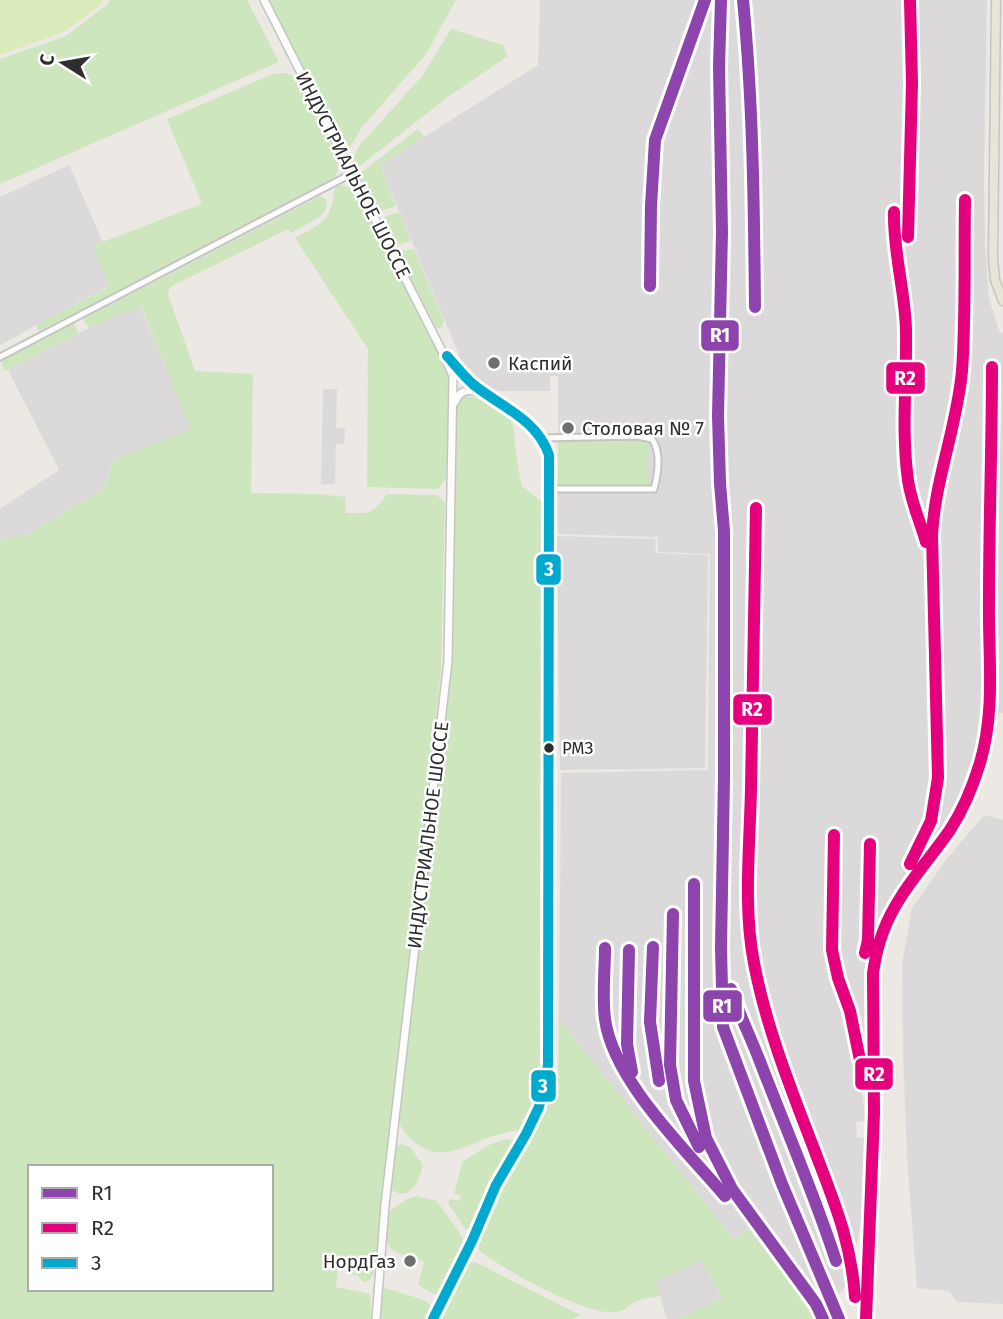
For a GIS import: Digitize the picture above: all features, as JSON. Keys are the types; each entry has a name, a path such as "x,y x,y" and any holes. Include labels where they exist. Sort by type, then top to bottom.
{"main road":[{"name":"ИНДУСТРИАЛЬНОЕ ШОССЕ","path":"264,0 453,376 448,661 385,1205 376,1319"},
{"path":"996,0 993,258 995,279 1003,301"},
{"name":"ИНДУСТРИАЛЬНОЕ ШОССЕ","path":"442,351 472,383 526,421 542,438"},
{"path":"452,410 458,395 463,391 478,392 496,400"},
{"path":"433,1319 472,1241 496,1185 526,1135 539,1107 547,1079 550,489 549,455 542,438"}],"street":[{"path":"0,357 351,174"},
{"path":"542,438 637,436 652,439 657,447 657,480 654,489 550,489"}],"shaded area":[{"path":"540,0 987,0 985,245 989,299 1000,333 1003,332 1003,713 999,713 987,761 970,807 895,925 880,972 878,1031 852,1033 864,1107 864,1121 856,1122 857,1137 864,1138 862,1217 850,1283 817,1314 748,1229 734,1239 559,1019 561,773 708,770 710,554 658,552 658,537 558,534 558,376 550,376 550,391 499,391 482,385 464,367 380,165 538,65"},
{"path":"69,165 103,242 92,246 109,286 0,345 0,197"},
{"path":"140,306 192,429 114,460 103,489 28,534 0,540 0,509 59,470 8,370 89,328"},
{"path":"323,389 337,389 336,428 345,428 344,444 336,444 335,484 324,485 321,484"},
{"name":"РМЗ","path":"557,536 655,539 656,553 708,555 705,768 560,770"},
{"path":"984,815 1003,820 1003,1304 957,1302 949,1291 917,1288 907,1157 902,964 912,908 949,856"},
{"path":"701,1261 723,1298 679,1319 667,1319 655,1281"}],"green space":[{"path":"0,0 102,0 102,4 64,32 0,55"},
{"path":"109,0 247,0 279,62 0,184 0,59 66,36 108,4"},
{"path":"268,0 456,0 426,54 362,127 351,146 343,146"},
{"path":"451,29 503,45 508,56 448,97 357,168 352,159 359,146 423,75"},
{"path":"286,73 295,77 338,159 338,170 333,180 39,331 36,325 109,287 92,246 202,204 167,119 273,74"},
{"path":"418,129 424,137 380,165 396,206 377,212 359,174"},
{"path":"340,185 351,188 359,198 444,363 449,390 446,478 436,489 367,487 368,349 295,238 324,220 328,215 335,188"},
{"path":"320,196 326,199 327,207 320,217 291,233 288,229 170,287 168,294 195,371 253,374 251,493 345,497 346,513 370,511 378,506 387,494 436,495 445,502 441,671 374,1273 370,1280 364,1282 356,1275 349,1274 349,1267 338,1266 336,1287 370,1294 371,1319 0,1319 0,540 28,534 103,489 114,460 191,429 141,306 89,328 83,319"},
{"path":"399,212 411,241 396,245 382,223 384,217"},
{"path":"414,249 444,321 442,327 437,329 399,255 402,251"},
{"path":"73,323 79,333 5,371 1,362 5,358"},
{"path":"463,396 482,400 512,417 522,486 541,501 541,1079 524,1129 496,1135 460,1149 434,1152 416,1143 399,1122 451,665 455,409"},
{"path":"558,441 645,441 650,445 647,467 650,485 558,485"},
{"path":"559,1019 734,1239 748,1229 820,1319 679,1319 723,1298 701,1261 655,1281 660,1296 639,1300 619,1312 601,1311 545,1290 506,1269 479,1250 477,1234 547,1098 556,1096 560,1087"},
{"path":"506,1139 513,1140 515,1144 472,1229 466,1230 448,1203 450,1199 460,1201 461,1196 454,1194 462,1162 489,1145"},
{"path":"400,1144 410,1147 423,1165 413,1188 409,1192 397,1193 390,1189 395,1148"},
{"path":"417,1196 437,1201 463,1238 463,1245 438,1296 418,1285 424,1262 395,1252 388,1243 388,1212 407,1199"},
{"path":"477,1263 580,1315 573,1319 437,1319 463,1264"},
{"path":"385,1288 424,1300 431,1306 427,1319 379,1319 381,1292"}],"transit line":[{"name":"R1","path":"650,286 655,140 705,0"},
{"name":"R1","path":"721,0 719,67 722,232 718,416 724,531 721,948 723,1027 782,1184 839,1319"},
{"name":"R1","path":"743,0 751,115 755,307"},
{"name":"R2","path":"908,237 912,83 910,0"},
{"name":"R2","path":"910,864 931,821 938,778 932,535 937,494 956,412 962,371 965,200"},
{"name":"R2","path":"894,212 906,330 906,461 911,496 926,542"},
{"name":"3","path":"433,1319 472,1241 496,1185 539,1107 548,1065 549,455 536,432 527,423 474,385 447,356"},
{"name":"R2","path":"866,1319 874,1113 873,973 876,957 883,932 896,905 950,830 963,806 980,763 988,722 992,367"},
{"name":"R2","path":"756,508 748,876 751,942 759,987 772,1034 840,1222 850,1257 855,1297"},
{"name":"R2","path":"834,835 832,950 838,978 850,1011 860,1060"},
{"name":"R2","path":"865,953 868,940 870,844"},
{"name":"R1","path":"694,884 694,1081 706,1138 732,1189 816,1304 823,1319"},
{"name":"R1","path":"673,914 670,1065 676,1100 699,1147"},
{"name":"R1","path":"653,947 650,1022 659,1081"},
{"name":"R1","path":"605,948 605,1019 611,1042 622,1066 653,1113 725,1196"},
{"name":"R1","path":"629,950 627,1044 632,1072"},
{"name":"R1","path":"731,989 809,1185 836,1261"}],"place":[{"name":"Каспий","path":"494,363"},
{"name":"Столовая № 7","path":"568,428"},
{"name":"РМЗ","path":"549,748"},
{"name":"НордГаз","path":"410,1261"}]}
